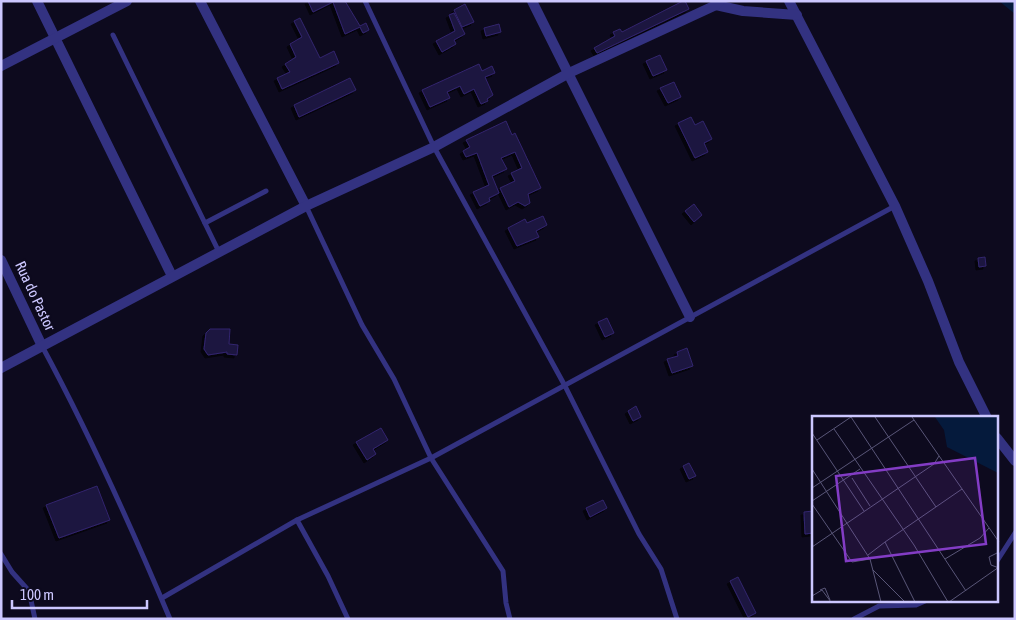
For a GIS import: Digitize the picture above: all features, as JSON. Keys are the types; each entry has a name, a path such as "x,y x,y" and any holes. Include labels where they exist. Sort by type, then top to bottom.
{"street":[{"path":"37,1 172,276"},
{"path":"1,66 127,1"},
{"path":"200,1 306,206"},
{"path":"532,1 690,317"},
{"path":"789,1 894,206 928,281 959,362 986,416"},
{"path":"1,368 306,206 434,147 569,73 718,3 743,11 797,15"},
{"name":"Rua do Pastor","path":"1,260 42,346"},
{"path":"998,439 1015,461"}],"lane":[{"path":"365,1 434,147 565,386 639,534 661,569 678,619"},
{"path":"113,35 219,252"},
{"path":"205,223 266,191"},
{"path":"306,206 362,325 394,379 431,458 503,571 506,604 510,619"},
{"path":"162,598 297,520 431,458 894,206"},
{"path":"42,346 82,421 130,523 170,619"},
{"path":"297,520 328,576 348,619"},
{"path":"998,559 1015,533"},
{"path":"1,554 12,572 28,591 35,619"},
{"path":"854,619 879,606 916,605 923,602"}],"water":[{"path":"999,1 1015,1 1015,14"}],"building":[{"path":"308,1 345,1 360,26 366,23 369,30 363,33 360,27 345,34 333,2 313,12"},
{"path":"685,1 689,9 597,53 594,48 615,36 613,32 620,29 622,32"},
{"path":"465,4 474,22 462,27 454,10"},
{"path":"454,13 465,34 454,40 456,44 442,52 436,41 455,31 449,15"},
{"path":"300,18 320,58 334,51 339,63 282,89 277,78 290,72 285,64 296,57 290,44 302,37 294,21"},
{"path":"499,24 501,32 486,36 484,28"},
{"path":"660,55 667,70 653,76 646,61"},
{"path":"479,64 482,71 492,66 495,73 485,77 493,95 487,99 488,101 481,104 474,89 464,94 460,86 447,92 450,98 430,107 422,90"},
{"path":"350,78 356,90 299,117 294,105"},
{"path":"674,82 681,97 668,103 660,88"},
{"path":"691,117 695,125 703,121 712,139 704,143 708,152 695,158 678,123"},
{"path":"506,121 512,135 515,133 541,188 528,194 530,203 525,206 518,202 509,207 500,188 515,181 511,173 522,168 515,152 501,158 507,169 492,176 499,193 489,198 490,201 480,206 473,192 489,185 477,153 466,157 463,151 470,147 466,140"},
{"path":"694,204 702,215 694,222 685,211"},
{"path":"543,216 547,225 536,231 539,237 517,246 508,228 525,219 527,223"},
{"path":"985,257 986,266 979,267 978,258"},
{"path":"607,318 614,333 605,337 598,322"},
{"path":"210,329 230,329 229,344 238,345 237,355 227,354 227,352 208,355 204,349 206,333"},
{"path":"687,348 693,366 672,373 667,359 678,356 677,352"},
{"path":"636,406 641,417 633,421 628,411"},
{"path":"381,428 388,440 373,449 376,454 367,460 356,442"},
{"path":"689,463 696,476 689,479 683,466"},
{"path":"97,486 110,520 59,538 46,505"},
{"path":"603,500 607,508 590,517 586,508"},
{"path":"812,511 812,533 805,534 804,512"},
{"path":"738,577 756,613 748,617 730,581"}]}
